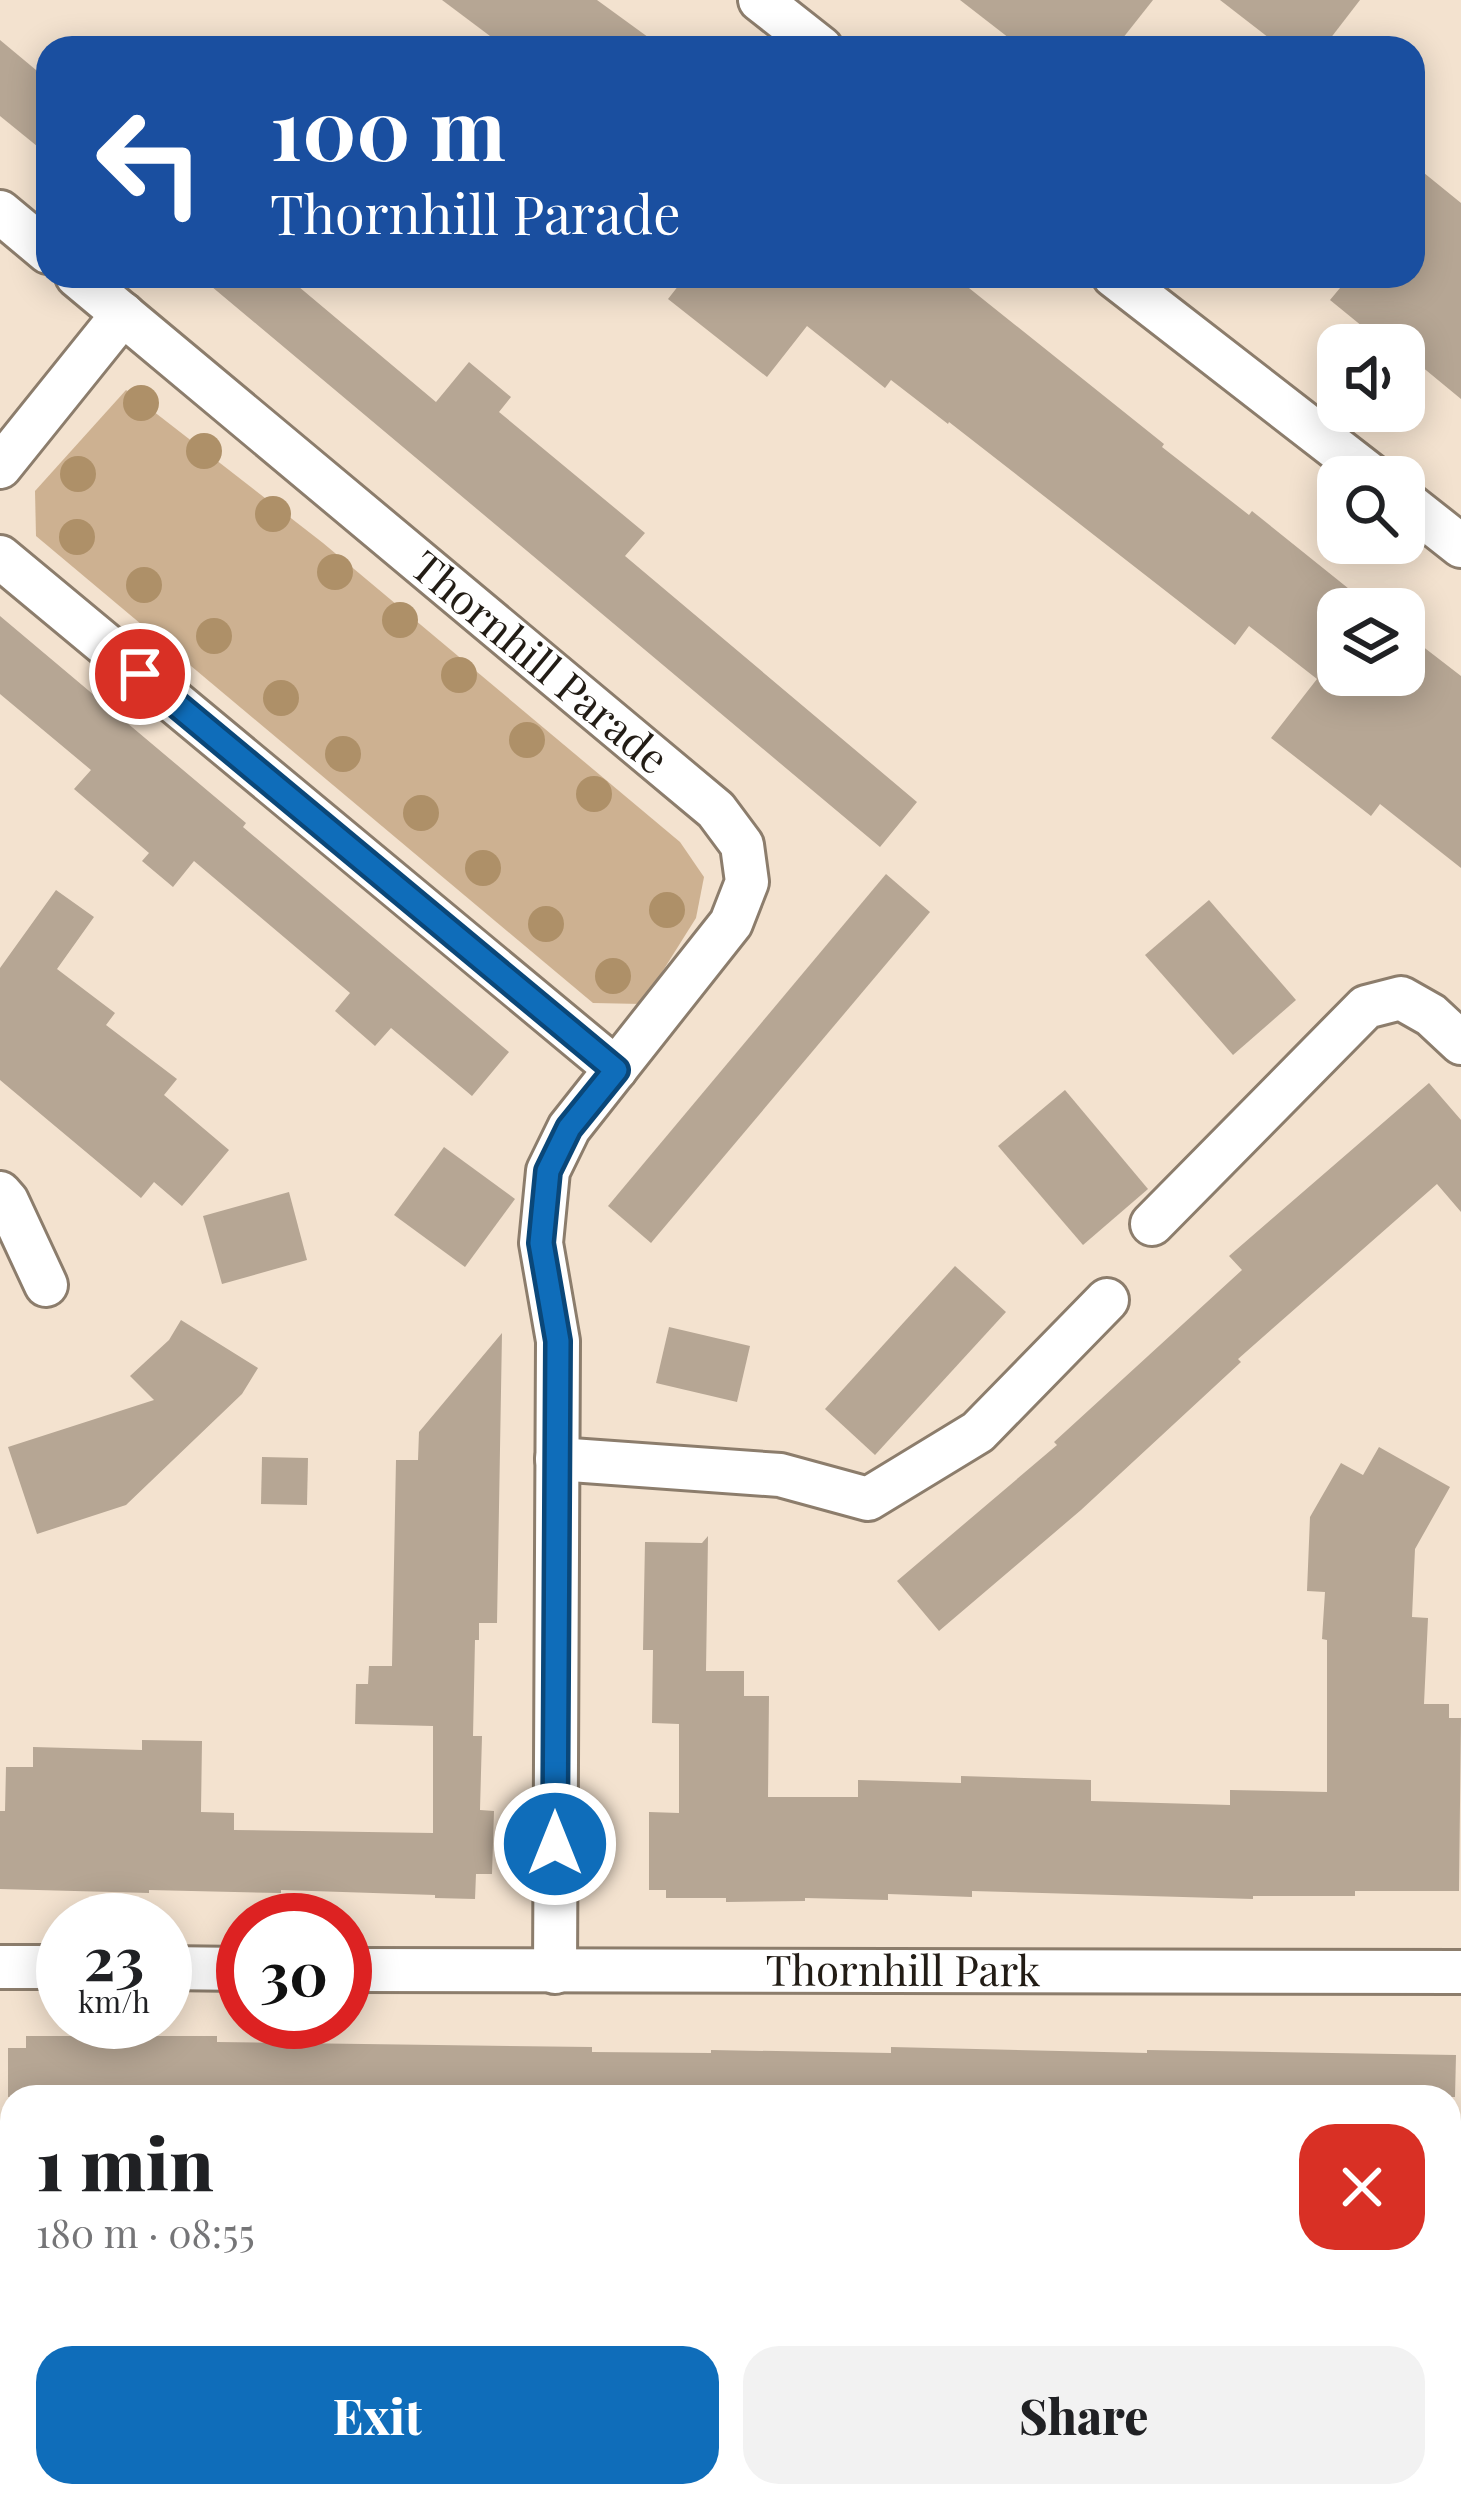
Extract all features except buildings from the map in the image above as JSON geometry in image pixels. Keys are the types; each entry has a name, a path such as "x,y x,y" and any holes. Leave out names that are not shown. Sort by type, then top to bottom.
{"street":[{"path":"760,0 806,36"},
{"path":"0,212 36,242"},
{"name":"Thornhill Parade","path":"91,288 716,810 742,845 747,882 731,923 569,1128 548,1171 541,1243 558,1341 555,1972"},
{"path":"1129,288 1345,456"},
{"path":"0,466 122,314"},
{"path":"1425,518 1461,546"},
{"path":"0,557 616,1070"},
{"path":"1152,1224 1366,1007 1400,998 1431,1016 1461,1043"},
{"path":"0,1193 46,1285"},
{"path":"557,1459 780,1475 868,1499 978,1432 1107,1300"},
{"path":"0,1967 36,1967"},
{"name":"Thornhill Park","path":"372,1970 1461,1972"}],"shaded area":[{"path":"126,390 323,543 680,842 704,877 696,918 642,1004 593,1003 36,536 35,491"}],"route":[{"path":"140,674 616,1070 569,1128 548,1171 541,1243 558,1341 555,1844"}]}
